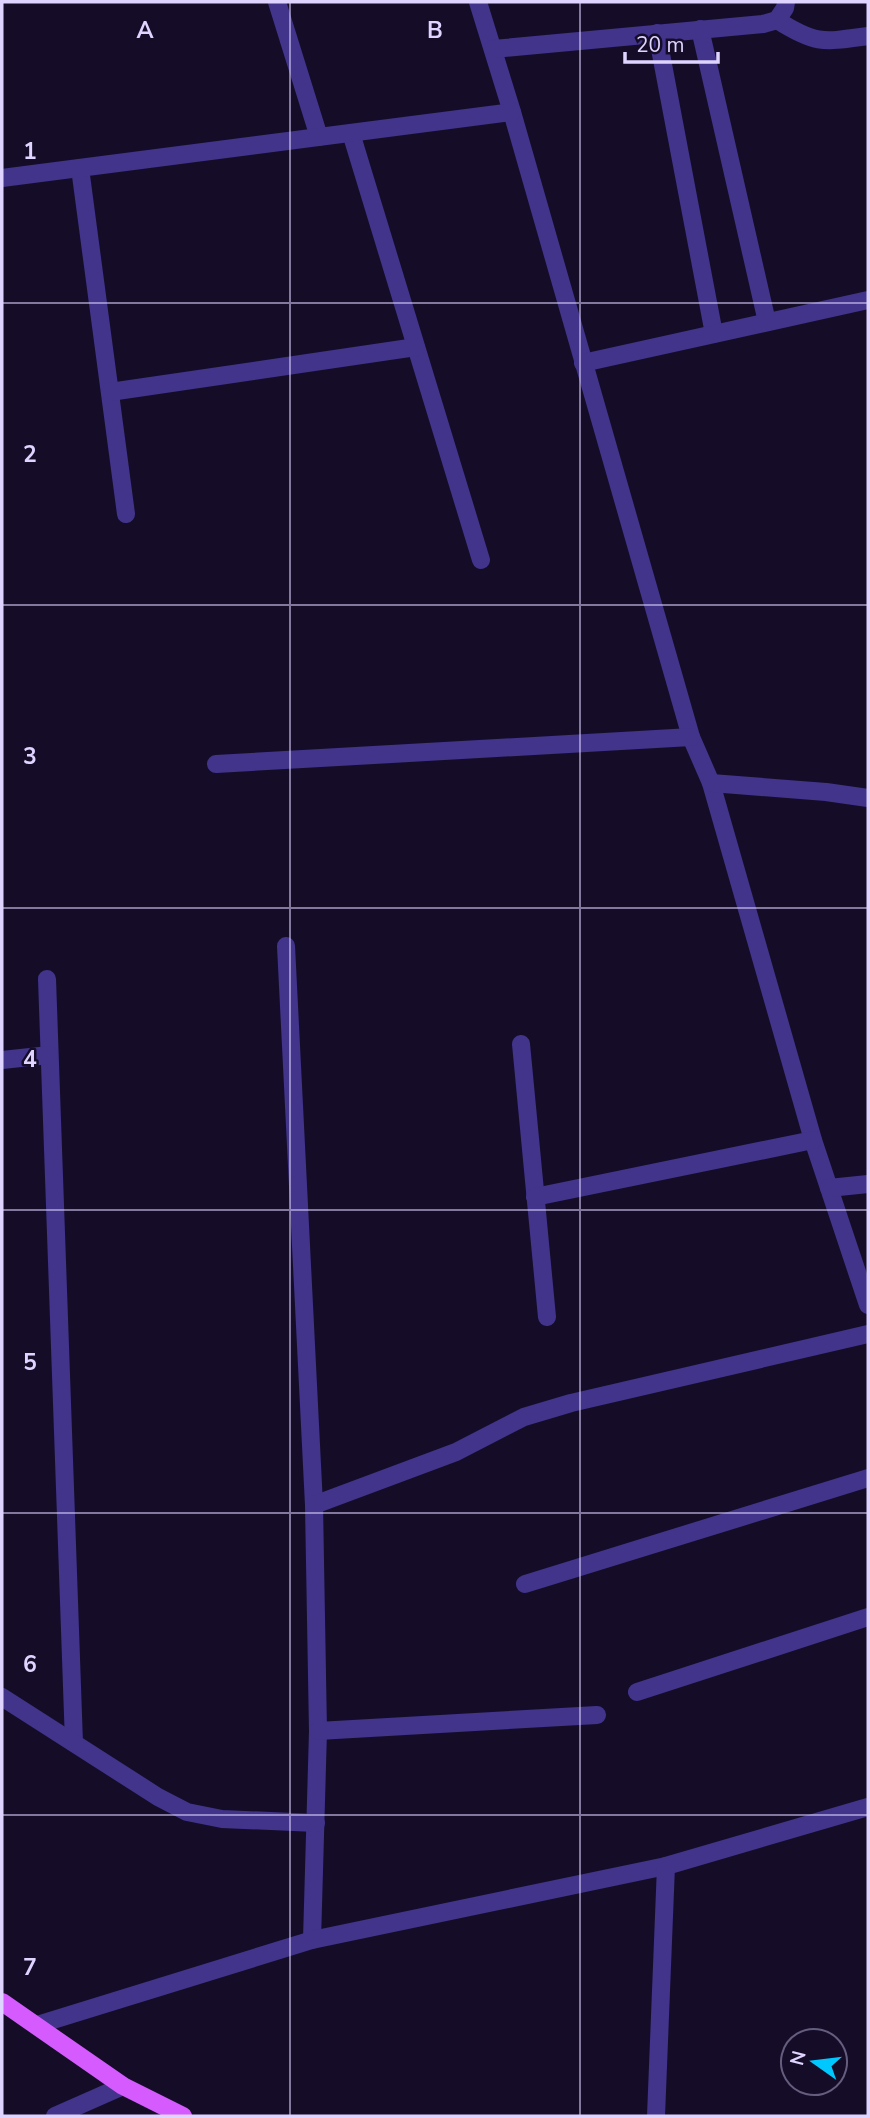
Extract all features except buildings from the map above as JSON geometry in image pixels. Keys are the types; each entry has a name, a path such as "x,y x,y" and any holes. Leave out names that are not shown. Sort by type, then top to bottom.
{"main road":[{"path":"2,2002 123,2086 183,2116"}],"street":[{"path":"277,2 319,137"},
{"path":"478,2 691,737 711,783 813,1140 868,1305"},
{"path":"493,49 764,24 777,20 786,2"},
{"path":"777,20 798,34 822,41 868,36"},
{"path":"700,29 767,322"},
{"path":"657,33 714,334"},
{"path":"2,178 512,112"},
{"path":"351,133 481,560"},
{"path":"80,168 127,514"},
{"path":"583,363 868,300"},
{"path":"110,392 416,347"},
{"path":"216,764 691,737"},
{"path":"711,783 868,797"},
{"path":"286,946 314,1505 318,1731 313,1940"},
{"path":"47,979 74,1743"},
{"path":"521,1044 547,1317"},
{"path":"2,1060 49,1055"},
{"path":"535,1197 813,1140"},
{"path":"829,1188 868,1184"},
{"path":"314,1505 456,1452 524,1417 571,1403 868,1334"},
{"path":"525,1584 868,1478"},
{"path":"636,1692 868,1617"},
{"path":"2,1697 187,1812 222,1819 316,1823"},
{"path":"318,1731 597,1715"},
{"path":"37,2025 313,1940 666,1866 868,1807"},
{"path":"656,2116 666,1866"},
{"path":"55,2116 123,2086"}]}
